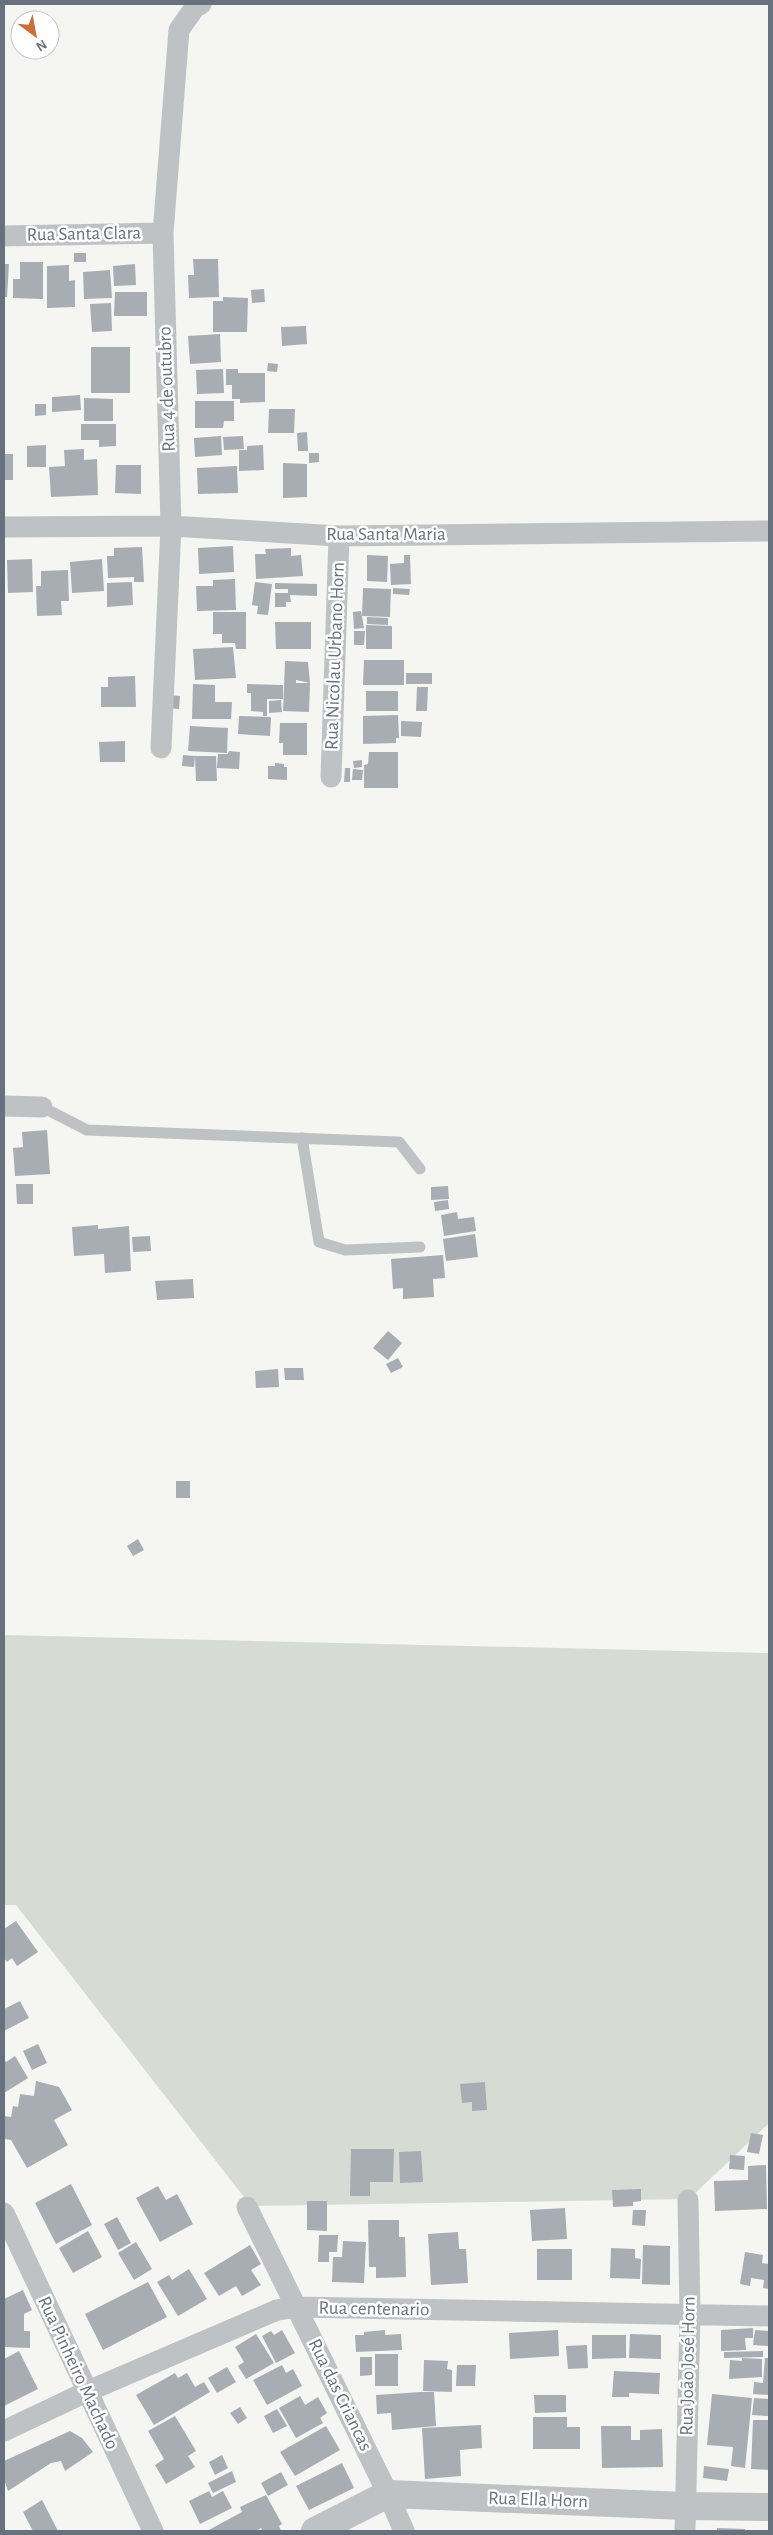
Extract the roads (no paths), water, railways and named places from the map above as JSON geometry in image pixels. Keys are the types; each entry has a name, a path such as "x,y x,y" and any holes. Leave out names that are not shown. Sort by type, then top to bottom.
{"street":[{"name":"Rua 4 de outubro","path":"161,748 171,526 163,233 179,30 195,7 201,4"},
{"name":"Rua Santa Clara","path":"4,236 163,233"},
{"name":"Rua Santa Maria","path":"4,528 171,526 339,536 769,531"},
{"name":"Rua Nicolau Urbano Horn","path":"331,777 339,536"},
{"path":"4,1106 42,1107"},
{"name":"Rua João José Horn","path":"685,2519 690,2315 688,2200"},
{"name":"Rua das Criancas","path":"247,2207 388,2494 404,2531"},
{"name":"Rua Pinheiro Machado","path":"4,2213 86,2392 153,2531"},
{"name":"Rua centenario","path":"4,2431 86,2392 277,2310 297,2308 769,2316"},
{"name":"Rua Ella Horn","path":"315,2531 388,2494 685,2519 769,2507"}],"lane":[{"path":"42,1107 87,1130 400,1142 420,1169"},
{"path":"302,1138 319,1242 345,1250 420,1247"}]}
